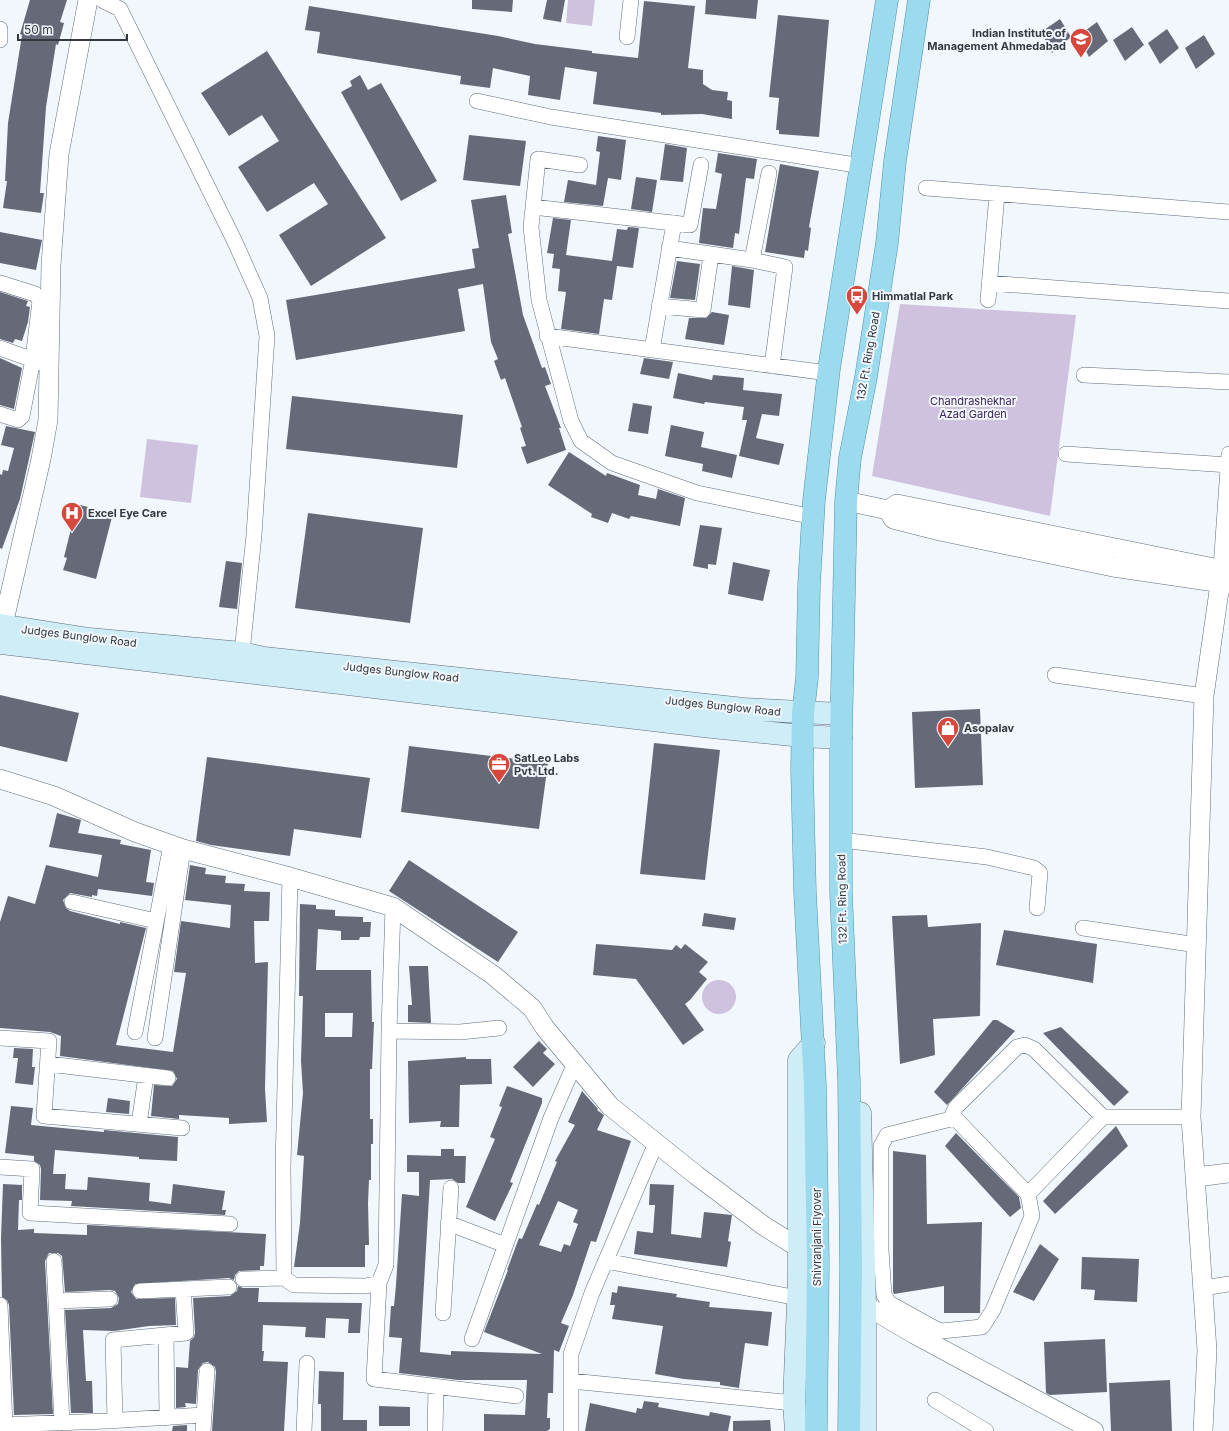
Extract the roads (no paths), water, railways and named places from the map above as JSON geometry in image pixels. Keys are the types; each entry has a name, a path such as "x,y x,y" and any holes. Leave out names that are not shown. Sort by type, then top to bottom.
{"main road":[{"path":"796,1431 794,1403 799,1248 799,1060 814,1043 805,892 802,736 807,678 809,585 818,453 828,373 848,239 862,166 887,0"},
{"name":"132 Ft. Ring Road","path":"849,1070 840,892 841,714 846,501 850,458 866,377 887,243 895,161 919,0"},
{"name":"Judges Bunglow Road","path":"1,631 242,653 264,658 744,709 841,714"},
{"name":"Judges Bunglow Road","path":"1,631 704,726 802,736 841,738"},
{"name":"Shivranjani Flyover","path":"814,1043 818,1263 816,1431"},
{"path":"849,1070 859,1085 865,1305 865,1431"},
{"path":"849,1070 851,1268 849,1431"}],"street":[{"path":"0,414 18,420 22,416 41,362 51,264 59,154 88,0"},
{"path":"102,0 120,9 235,242 260,298 267,336 254,535 242,653"},
{"path":"627,37 631,0"},
{"path":"0,29 0,40"},
{"path":"477,101 551,118 862,166"},
{"path":"580,165 538,160 531,226 539,300 547,336 571,421 581,442 612,463 697,493 814,517"},
{"path":"532,207 690,225 701,165"},
{"path":"752,260 769,173"},
{"path":"926,188 1229,212"},
{"path":"988,300 997,194"},
{"path":"652,350 674,223"},
{"path":"669,248 752,260 785,267 772,366"},
{"path":"659,306 703,310 710,255"},
{"path":"0,283 35,294 40,301 41,362 48,420 41,459 1,631"},
{"path":"989,283 1229,301"},
{"path":"547,336 828,373"},
{"path":"0,348 41,362"},
{"path":"1084,375 1229,382"},
{"path":"1066,454 1229,461 1225,576 1204,696 1191,1117 1207,1350 1203,1431"},
{"path":"846,501 888,510 893,519 940,531 1113,567 1225,576"},
{"path":"1055,675 1204,696"},
{"path":"0,779 54,796 135,832 177,847 290,877 393,907 493,975 532,1008 546,1028 610,1106 764,1226 799,1248"},
{"path":"841,840 986,857 1034,868 1040,872 1037,908"},
{"path":"135,1032 156,921 177,847"},
{"path":"155,1038 177,847"},
{"path":"284,1278 283,1160 290,877"},
{"path":"72,902 156,921"},
{"path":"393,907 389,1031 386,1265 379,1283 374,1379 436,1388 516,1396"},
{"path":"1083,928 1197,945"},
{"path":"389,1031 460,1032 499,1028"},
{"path":"0,1038 49,1041 44,1116 182,1128"},
{"path":"955,1118 887,1135 881,1146 881,1250 884,1295 889,1303 936,1329 982,1328 993,1310 1032,1216 1028,1194 955,1118 953,1113 956,1107 1017,1047 1025,1045 1034,1049 1103,1117 1191,1117"},
{"path":"472,1338 551,1118 575,1063"},
{"path":"48,1064 168,1078"},
{"path":"140,1124 146,1076"},
{"path":"1028,1194 1103,1117"},
{"path":"571,1431 571,1354 592,1293 656,1143"},
{"path":"0,1167 32,1169 30,1213 230,1224"},
{"path":"1196,1177 1229,1173"},
{"path":"443,1313 450,1188"},
{"path":"448,1223 505,1245"},
{"path":"54,1261 62,1423"},
{"path":"606,1261 798,1298"},
{"path":"243,1279 284,1278 294,1285 366,1286 379,1283"},
{"path":"1203,1288 1229,1284"},
{"path":"140,1291 229,1287"},
{"path":"115,1421 113,1340 186,1333 183,1289"},
{"path":"56,1301 110,1299"},
{"path":"0,1305 3,1425 115,1421 203,1415"},
{"path":"865,1305 920,1338 1094,1431"},
{"path":"166,1335 167,1418"},
{"path":"304,1431 307,1363"},
{"path":"203,1431 207,1372"},
{"path":"571,1381 794,1403"},
{"path":"436,1388 436,1431"},
{"path":"935,1400 986,1431"}],"place":[{"name":"Indian Institute of Management Ahmedabad","path":"1081,58"},
{"name":"Himmatlal Park","path":"857,316"},
{"name":"Excel Eye Care","path":"72,532"},
{"name":"Asopalav","path":"948,748"},
{"name":"SatLeo Labs Pvt. Ltd.","path":"499,784"}],"park label":[{"name":"Chandrashekhar Azad Garden","path":"973,407"}]}
